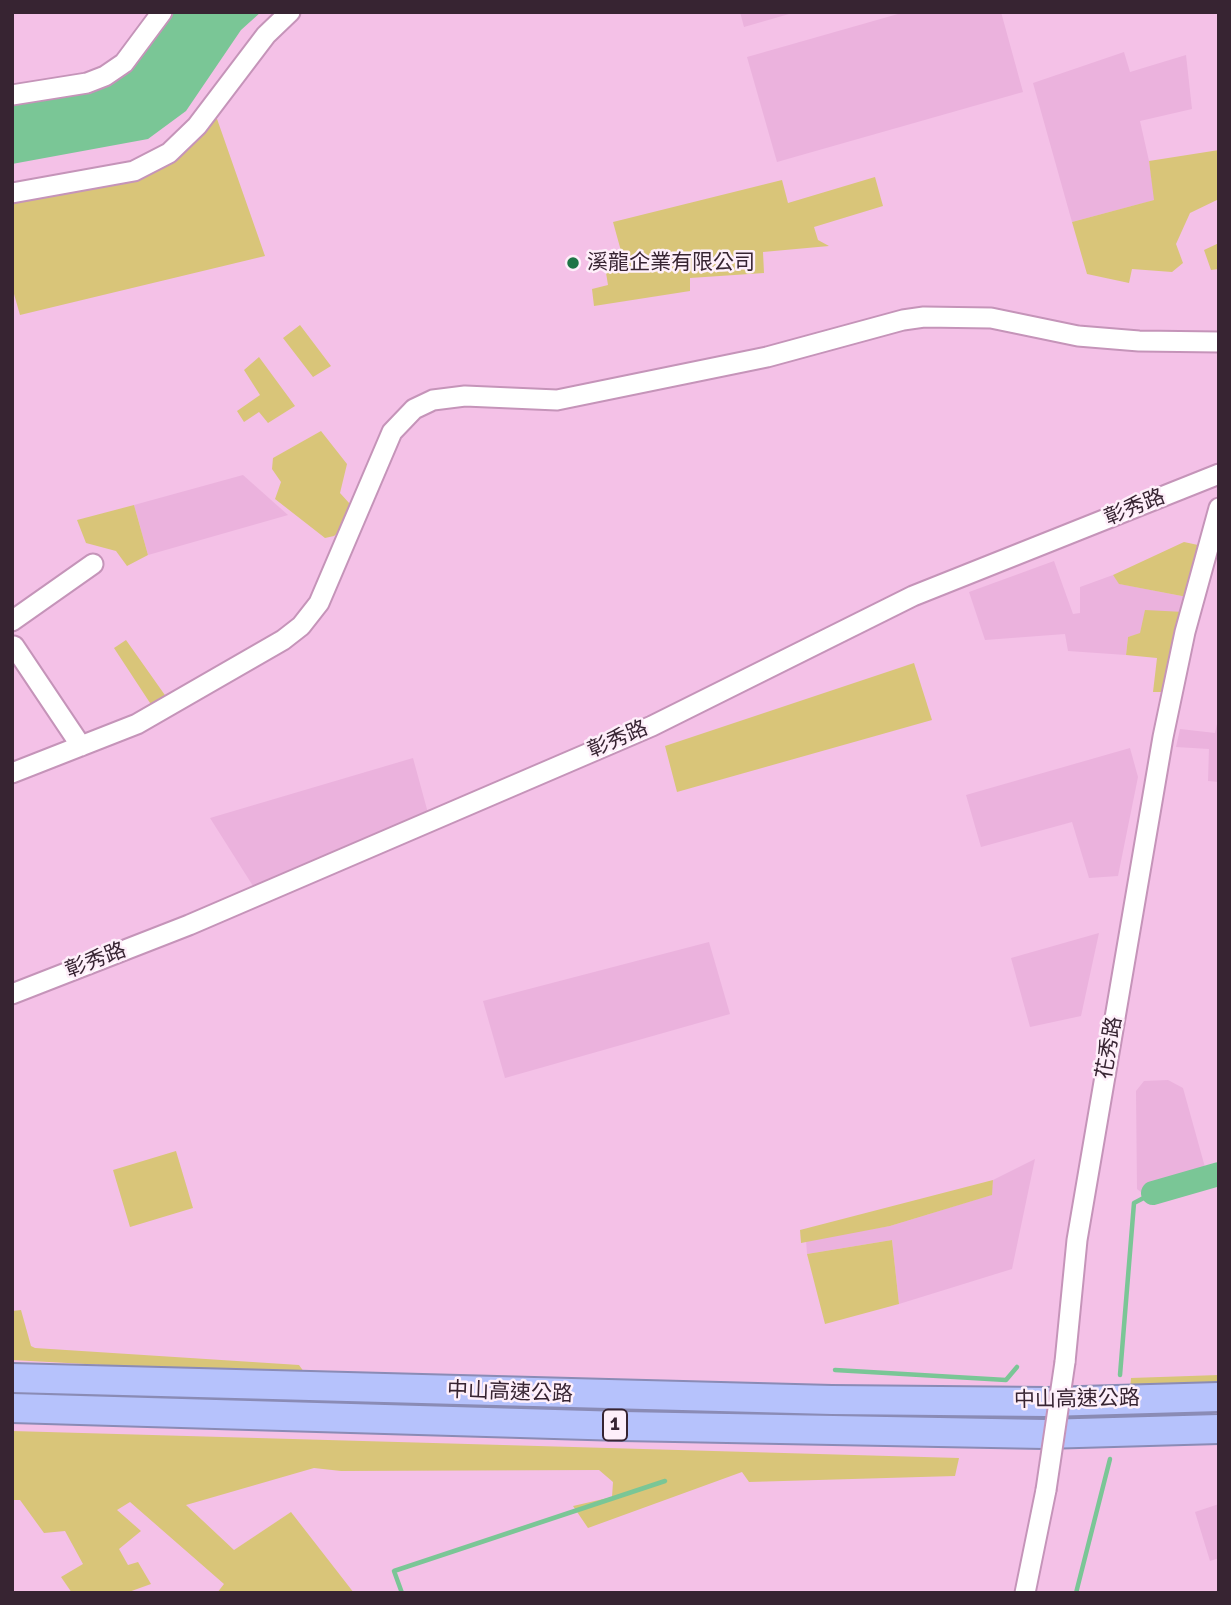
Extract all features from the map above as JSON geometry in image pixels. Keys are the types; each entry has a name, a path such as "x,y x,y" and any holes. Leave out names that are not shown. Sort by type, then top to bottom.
{"highway":[{"name":"中山高速公路","path":"12,1377 819,1400 1047,1402 1219,1397"},
{"name":"中山高速公路","path":"12,1408 635,1426 1044,1434 1219,1429"}],"street":[{"path":"12,95 87,83 105,76 124,63 163,12"},
{"path":"12,193 134,171 169,153 197,126 266,35 290,12"},
{"path":"12,773 137,724 283,640 301,626 319,603 392,432 406,416 433,400 465,396 556,400 767,357 903,320 924,317 991,318 1078,336 1139,341 1219,342"},
{"name":"彰秀路","path":"12,994 189,925 652,726 913,596 1219,474"},
{"name":"花秀路","path":"1025,1593 1046,1490 1065,1362 1077,1240 1163,737 1185,632 1219,508"},
{"path":"12,621 93,564"},
{"path":"13,643 80,746"}],"shaded area":[{"path":"170,12 261,12 241,30 186,111 148,139 12,164 12,97 111,78"},
{"path":"740,12 796,12 744,27"},
{"path":"905,12 1001,12 1023,92 777,162 747,57"},
{"path":"1124,52 1130,72 1186,55 1192,109 1140,121 1155,200 1072,222 1033,83"},
{"path":"216,116 265,256 20,315 12,287 12,196 136,172"},
{"path":"1219,150 1219,199 1190,213 1176,244 1183,263 1172,272 1132,269 1129,283 1087,274 1072,222 1154,200 1149,161"},
{"path":"875,177 883,206 814,227 818,240 829,246 763,252 764,273 690,278 690,291 594,306 592,289 608,285 603,254 621,251 613,222 782,180 788,203"},
{"path":"1219,243 1219,269 1211,270 1204,250"},
{"path":"300,325 331,366 313,377 283,338"},
{"path":"259,357 295,406 268,423 259,412 244,422 237,411 260,395 244,370"},
{"path":"321,431 347,464 340,493 350,504 341,530 334,536 325,538 275,499 281,482 272,469 273,458"},
{"path":"243,475 288,515 148,555 134,505"},
{"path":"134,505 148,555 127,566 116,551 86,543 77,520"},
{"path":"1184,542 1198,545 1187,597 1119,584 1113,575"},
{"path":"1054,561 1073,614 1080,613 1080,587 1113,575 1120,584 1187,597 1184,612 1140,634 1128,637 1126,655 1068,651 1065,634 985,640 969,592"},
{"path":"1145,610 1184,612 1168,692 1153,692 1157,658 1126,655 1128,637 1140,633"},
{"path":"126,640 167,698 152,706 114,648"},
{"path":"914,663 932,720 677,792 665,746"},
{"path":"1219,715 1219,782 1208,781 1209,749 1176,747 1180,729 1215,733"},
{"path":"1130,748 1138,777 1118,876 1089,878 1072,822 981,847 966,795"},
{"path":"413,758 428,813 253,886 210,818"},
{"path":"1099,933 1081,1016 1030,1027 1011,958"},
{"path":"709,942 730,1014 505,1078 483,1001"},
{"path":"1168,1080 1183,1088 1208,1178 1147,1197 1137,1189 1136,1091 1144,1081"},
{"path":"176,1151 193,1208 130,1227 113,1170"},
{"path":"1035,1159 1012,1269 899,1304 892,1240 807,1254 806,1240 890,1226 991,1195 993,1180"},
{"path":"993,1180 992,1195 890,1226 801,1243 800,1230"},
{"path":"892,1240 899,1304 825,1324 807,1254"},
{"path":"21,1310 31,1346 35,1348 299,1365 307,1376 12,1360 12,1311"},
{"path":"1219,1375 1219,1387 1130,1391 1131,1378"},
{"path":"12,1431 959,1458 955,1476 749,1482 742,1472 588,1528 573,1506 612,1497 613,1482 599,1470 341,1471 314,1468 186,1505 234,1550 291,1512 354,1593 217,1593 224,1584 130,1502 117,1510 141,1531 119,1549 128,1565 138,1562 151,1584 126,1593 72,1593 61,1577 83,1564 65,1531 44,1533 20,1500 12,1500"},
{"path":"1219,1504 1219,1558 1210,1561 1195,1512"}],"waterway":[{"path":"1153,1193 1219,1174"},
{"path":"1120,1375 1134,1203 1153,1193"},
{"path":"835,1370 1006,1380 1017,1367"},
{"path":"1076,1593 1110,1459"},
{"path":"402,1593 394,1571 665,1481"}],"place":[{"name":"溪龍企業有限公司","path":"573,263"}]}
